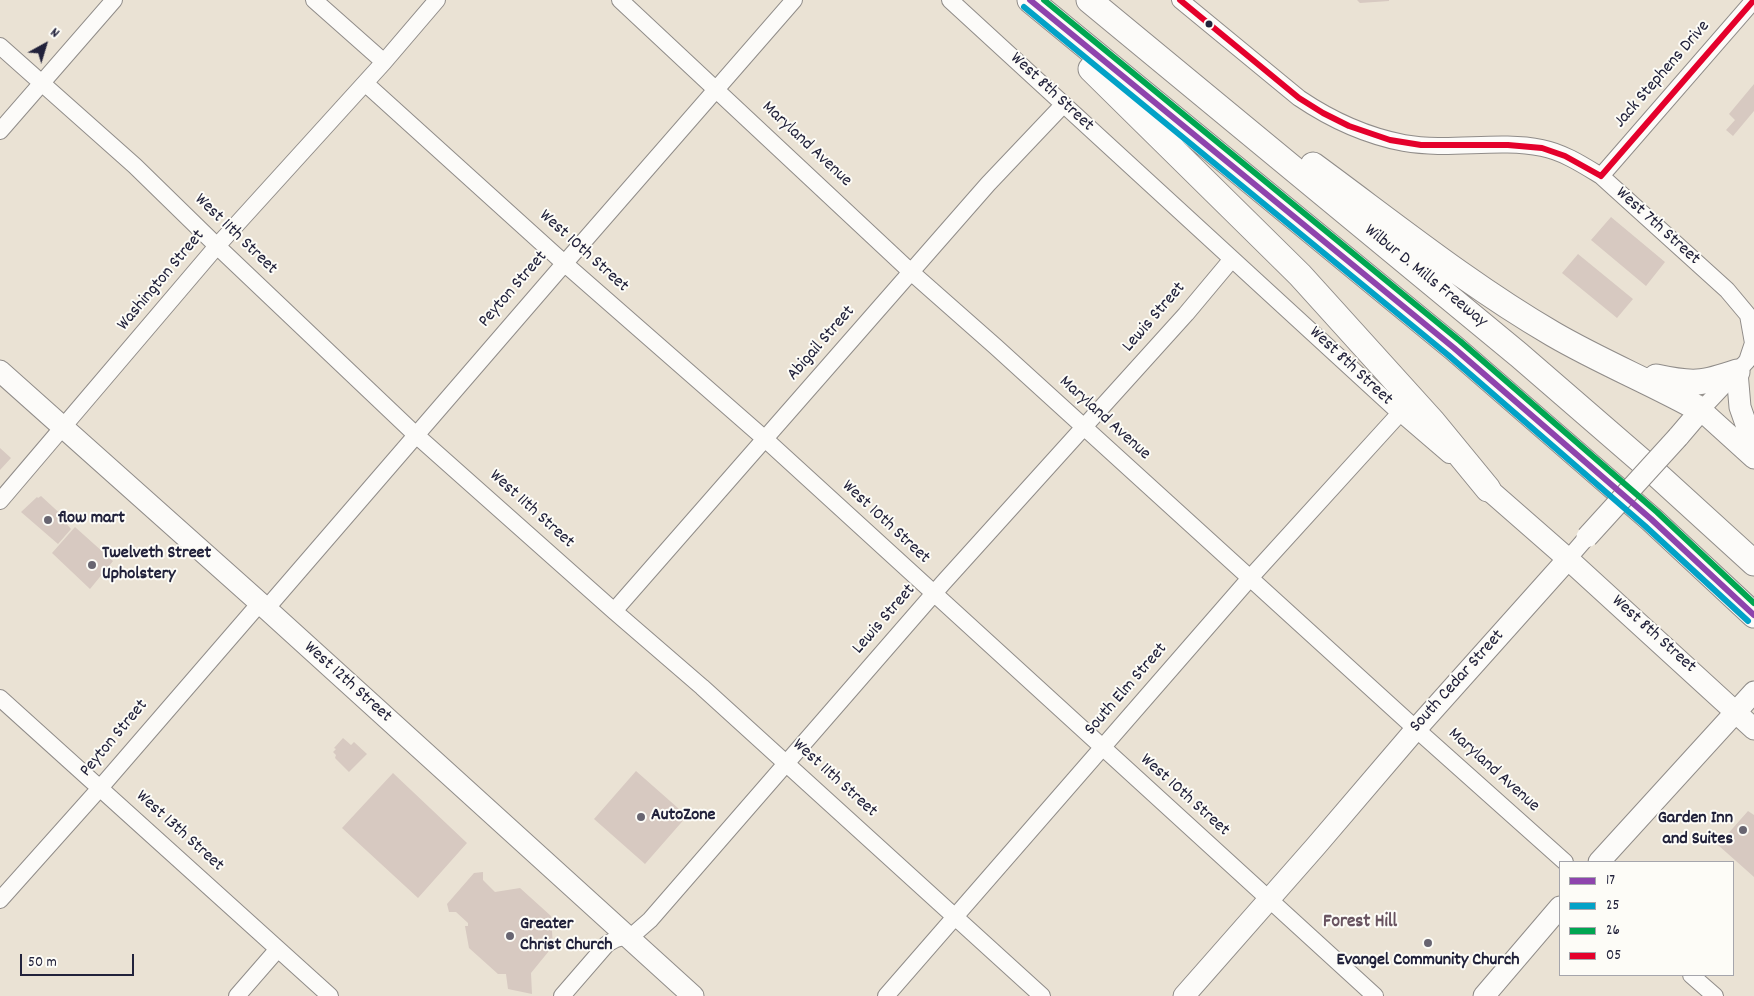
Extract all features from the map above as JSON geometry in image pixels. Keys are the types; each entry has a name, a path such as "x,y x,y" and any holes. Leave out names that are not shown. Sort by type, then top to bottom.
{"highway":[{"path":"1022,0 1300,275 1428,416 1488,489"},
{"name":"Wilbur D. Mills Freeway","path":"1030,0 1454,348 1650,519 1754,615"},
{"name":"Wilbur D. Mills Freeway","path":"1089,0 1519,354 1653,471 1754,564"},
{"path":"1112,18 1475,284 1584,352 1626,371 1701,410"},
{"path":"1626,371 1695,384 1712,381 1737,372"}],"main road":[{"name":"West 12th Street","path":"0,371 263,606 693,996"},
{"path":"1737,372 1740,407 1754,447"},
{"path":"1701,410 1754,458"},
{"name":"South Cedar Street","path":"1587,537 1701,410"},
{"name":"West 8th Street","path":"1488,489 1568,558 1754,729"},
{"name":"South Cedar Street","path":"1184,996 1416,729 1568,558"},
{"path":"1600,861 1754,692"},
{"path":"1484,996 1559,908"}],"street":[{"path":"0,131 114,0"},
{"path":"314,0 384,62"},
{"name":"Washington Street","path":"0,501 217,246 384,62 437,0"},
{"name":"Maryland Avenue","path":"620,0 911,272 1564,861"},
{"name":"Peyton Street","path":"0,900 100,788 177,697 263,606 416,435 794,0"},
{"name":"West 8th Street","path":"950,0 1400,413 1488,489"},
{"name":"West 7th Street","path":"1180,0 1299,98 1340,122 1404,143 1540,147 1577,161 1601,176 1728,290 1748,315 1753,343 1746,361 1737,372"},
{"name":"Jack Stephens Drive","path":"1601,176 1754,0"},
{"name":"West 11th Street","path":"0,46 135,166 416,435 702,687 1042,996"},
{"name":"West 10th Street","path":"365,83 564,263 765,440 1375,996"},
{"name":"Abigail Street","path":"614,611 988,184 1063,105"},
{"name":"Lewis Street","path":"562,996 607,944 616,939 634,934 650,920 934,594 1186,314 1232,259"},
{"name":"South Cedar Street","path":"1701,410 1737,372"},
{"name":"South Elm Street","path":"886,996 1250,578 1400,413"},
{"name":"South Cedar Street","path":"1568,558 1587,537"},
{"name":"West 13th Street","path":"0,698 330,996"},
{"path":"237,996 278,950"},
{"path":"1692,976 1715,996"}],"building":[{"path":"1357,0 1389,0 1389,1 1360,3"},
{"path":"1754,84 1754,111 1733,136 1726,130 1735,120 1729,114"},
{"path":"1611,217 1665,262 1646,286 1591,240"},
{"path":"1578,254 1633,299 1617,318 1562,273"},
{"path":"0,448 11,458 0,470"},
{"name":"flow mart","path":"41,496 66,519 64,521 71,529 58,544 21,512 37,497"},
{"path":"75,527 113,561 90,589 52,553"},
{"path":"343,738 351,745 354,742 367,754 349,772 335,758 336,755 333,752 336,749 334,748"},
{"name":"AutoZone","path":"636,771 687,816 645,864 594,819"},
{"path":"393,773 467,843 418,898 342,828"},
{"name":"Garden Inn and Suites","path":"1748,811 1754,815 1754,877 1718,845"},
{"name":"Greater Christ Church","path":"483,872 483,880 495,892 520,888 551,916 553,946 531,973 532,994 508,989 506,974 498,974 469,948 465,926 468,926 468,923 456,912 449,912 447,904 474,873"}],"transit line":[{"name":"17","path":"1030,0 1454,348 1651,519 1754,615"},
{"name":"26","path":"1044,0 1460,341 1657,512 1754,603"},
{"name":"05","path":"1180,0 1299,98 1349,126 1390,140 1421,145 1508,145 1542,148 1565,156 1601,176"},
{"name":"05","path":"1601,176 1754,0"},
{"name":"25","path":"1024,7 1448,355 1645,526 1748,621"}],"place":[{"name":"flow mart","path":"48,520"},
{"name":"Twelveth Street Upholstery","path":"92,565"},
{"name":"AutoZone","path":"641,817"},
{"name":"Garden Inn and Suites","path":"1743,830"},
{"name":"Greater Christ Church","path":"510,936"},
{"name":"Evangel Community Church","path":"1428,943"}],"district":[{"name":"Forest Hill","path":"1360,923"}]}
